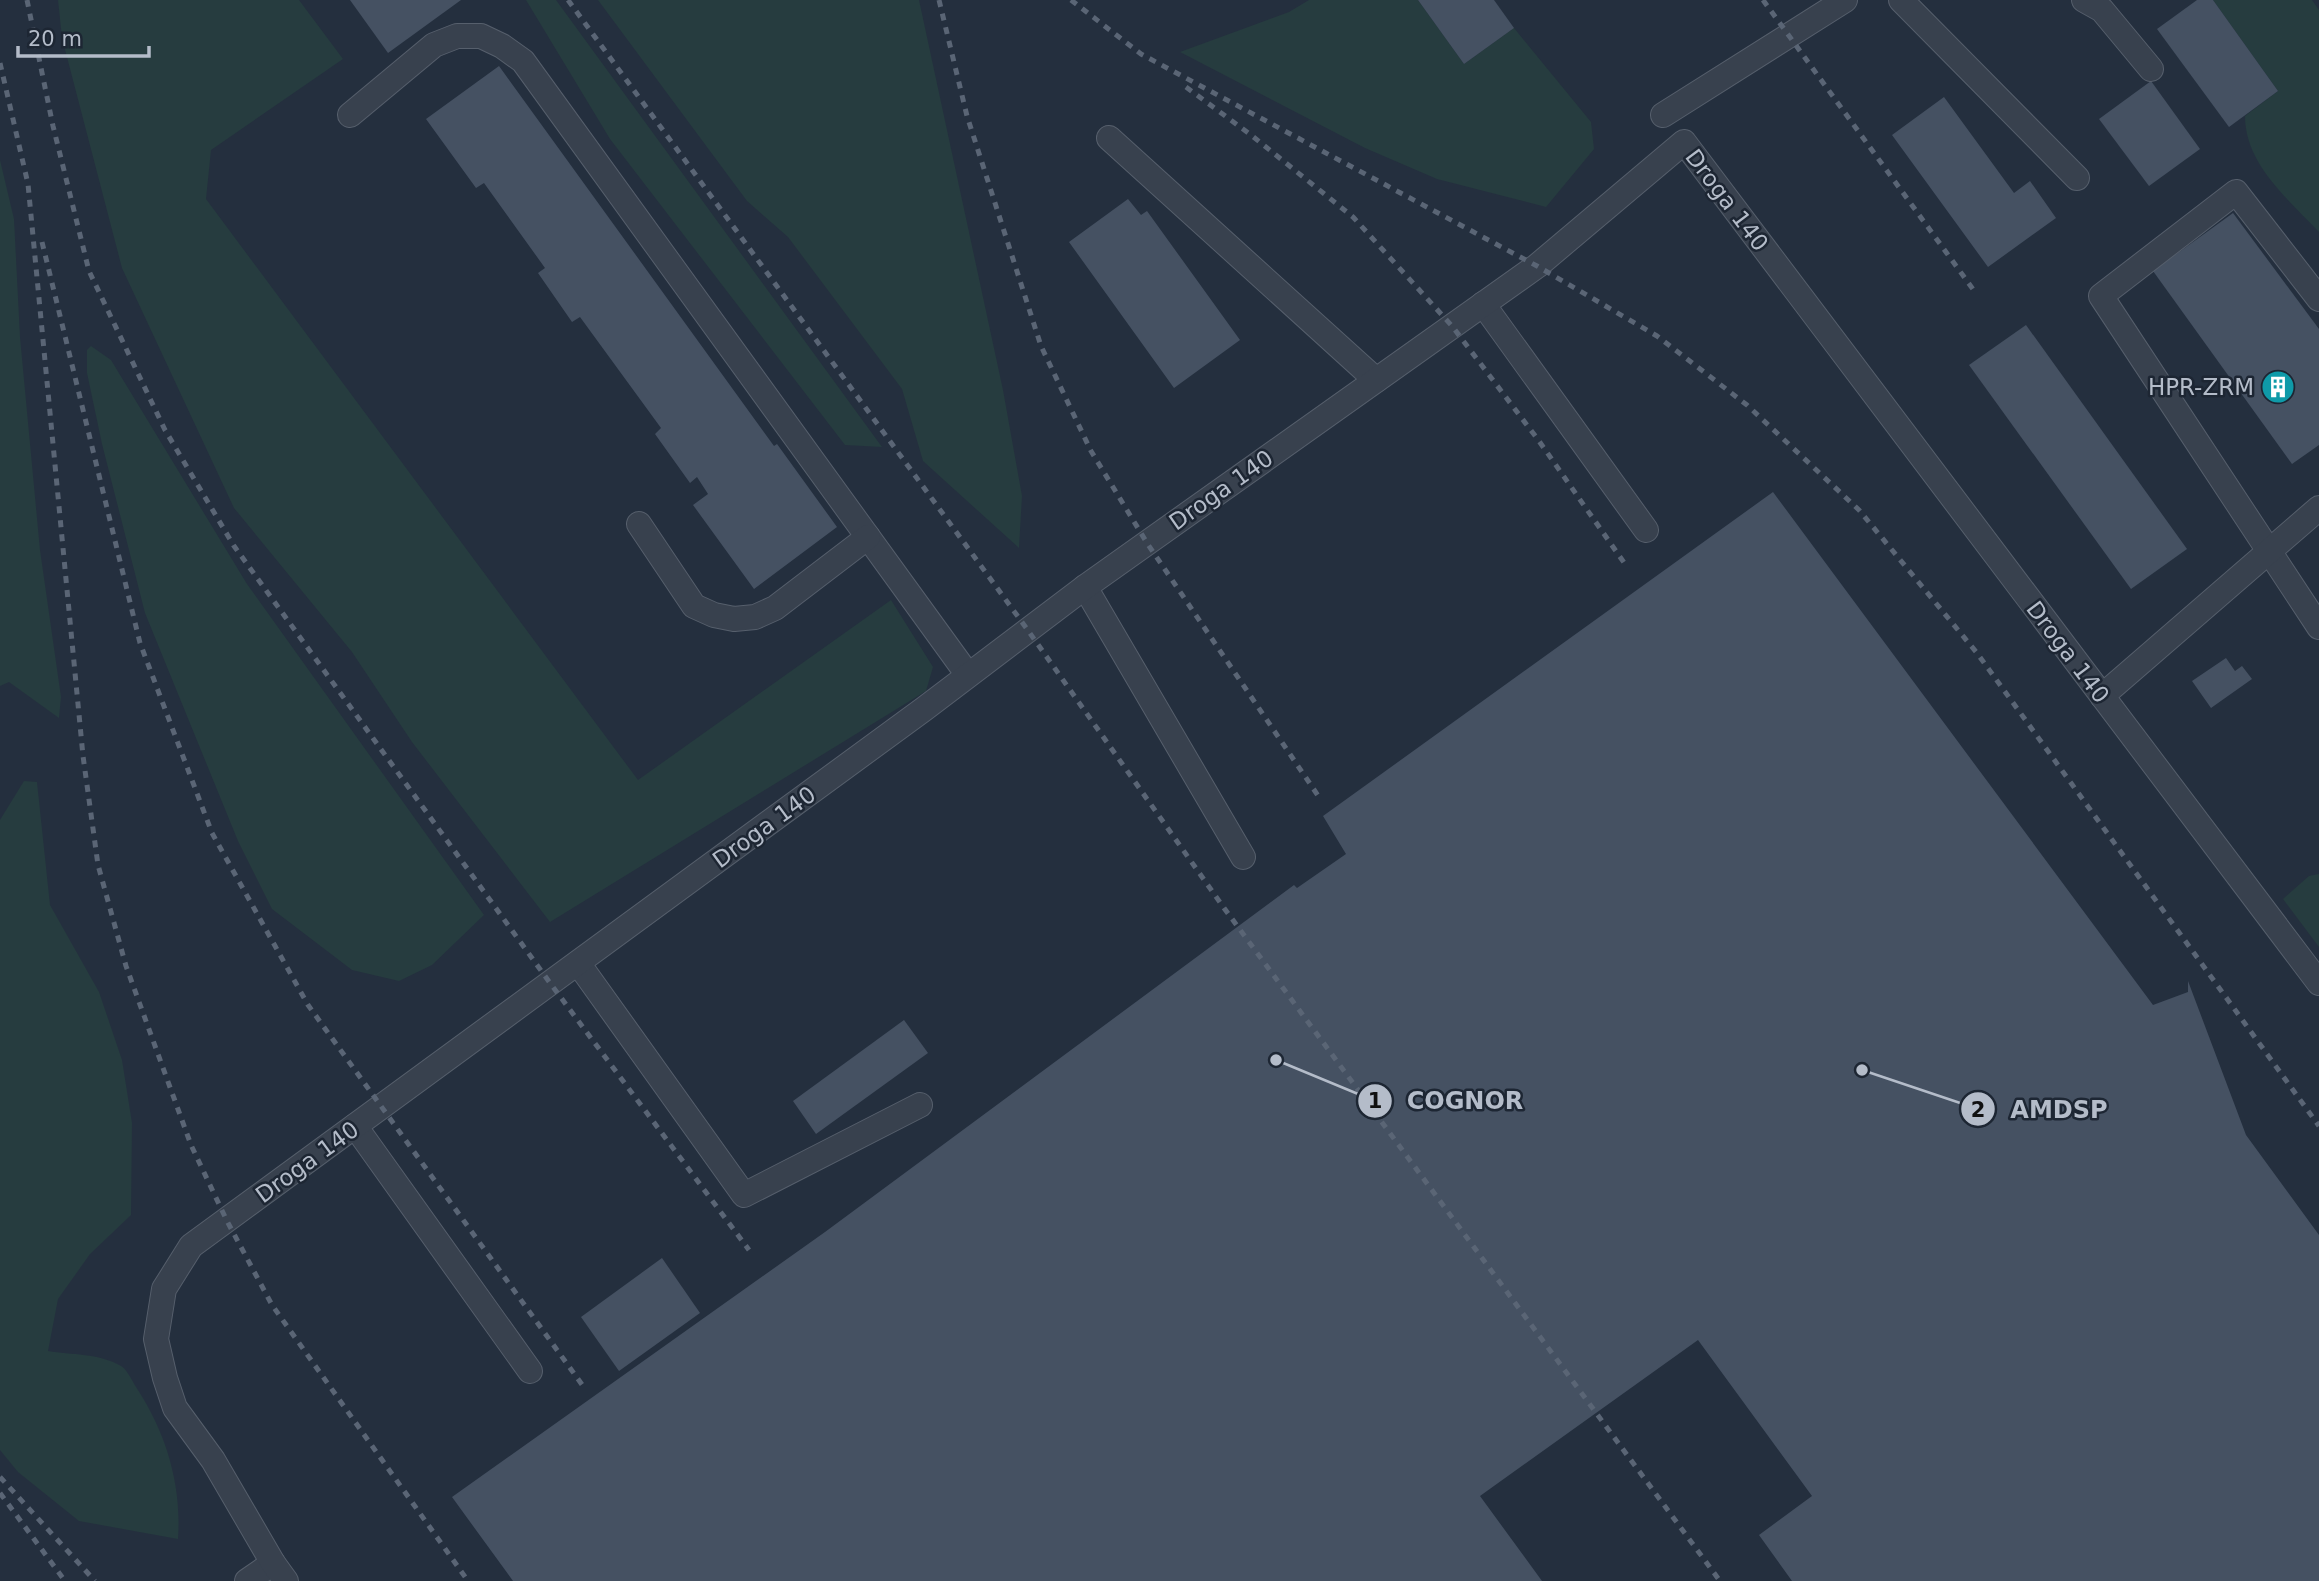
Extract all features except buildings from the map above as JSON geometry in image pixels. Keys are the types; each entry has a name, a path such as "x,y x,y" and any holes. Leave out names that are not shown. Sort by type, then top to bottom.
{"lane":[{"path":"1663,115 1845,0"},
{"path":"1901,0 2077,178"},
{"path":"2084,0 2102,10 2151,69"},
{"path":"350,115 435,45 457,36 481,36 502,46 523,61 968,675"},
{"path":"1109,138 1376,380"},
{"name":"Droga 140","path":"280,1572 213,1460 175,1408 156,1339 164,1289 191,1246 1085,587 1537,266 1684,142 2319,983"},
{"path":"2319,299 2236,192 2101,296 2319,627"},
{"path":"1483,303 1646,530"},
{"path":"2102,695 2319,508"},
{"path":"639,524 694,606 714,615 734,619 755,617 775,608 868,537"},
{"path":"1085,587 1243,857"},
{"path":"578,963 744,1195 920,1105"},
{"path":"355,1126 530,1371"},
{"path":"247,1581 280,1572"}],"green space":[{"path":"58,0 299,0 343,59 211,150 206,199 638,780 891,600 933,667 926,691 550,922 412,742 352,652 234,508 122,268 62,38"},
{"path":"526,0 556,0 882,447 845,445 610,139"},
{"path":"598,0 919,0 1003,390 1022,496 1019,548 923,461 902,389 788,237 747,201"},
{"path":"1309,0 1418,0 1464,64 1514,28 1591,122 1594,149 1546,207 1437,179 1365,148 1180,52 1289,12"},
{"path":"2213,0 2312,0 2319,10 2319,232 2270,180 2252,150 2245,116 2278,91"},
{"path":"0,160 14,219 20,337 40,550 61,697 59,718 9,682 0,686"},
{"path":"91,346 111,360 247,584 484,915 432,965 399,981 352,970 272,909 238,841 145,613 87,373 87,350"},
{"path":"24,781 37,782 50,905 99,992 122,1060 132,1123 131,1215 90,1254 58,1299 48,1351 104,1359 121,1366 127,1372 156,1422 170,1460 177,1499 178,1539 79,1521 18,1472 0,1450 0,820"},
{"path":"2319,874 2319,947 2283,899 2309,876"}],"railway":[{"path":"27,0 53,126 89,271 165,430 234,546 550,983 749,1250"},
{"path":"568,0 1027,629 1224,908 1720,1581"},
{"path":"939,0 967,116 1041,346 1091,451 1147,543 1321,800"},
{"path":"1071,0 1141,54 1537,266 1657,336 1747,405 1859,510 1977,653 2319,1126"},
{"path":"1763,0 1975,292"},
{"path":"0,63 28,184 83,756 98,865 126,966 191,1145 227,1221 272,1305 468,1581"},
{"path":"1186,87 1353,217 1452,326 1539,441 1625,564"},
{"path":"42,242 140,643 212,833 308,1005 583,1386"},
{"path":"0,1477 95,1581"},
{"path":"0,1493 65,1581"}],"place":[{"name":"HPR-ZRM","path":"2278,387"},
{"name":"COGNOR","path":"1276,1060"},
{"name":"AMDSP","path":"1862,1070"}]}
